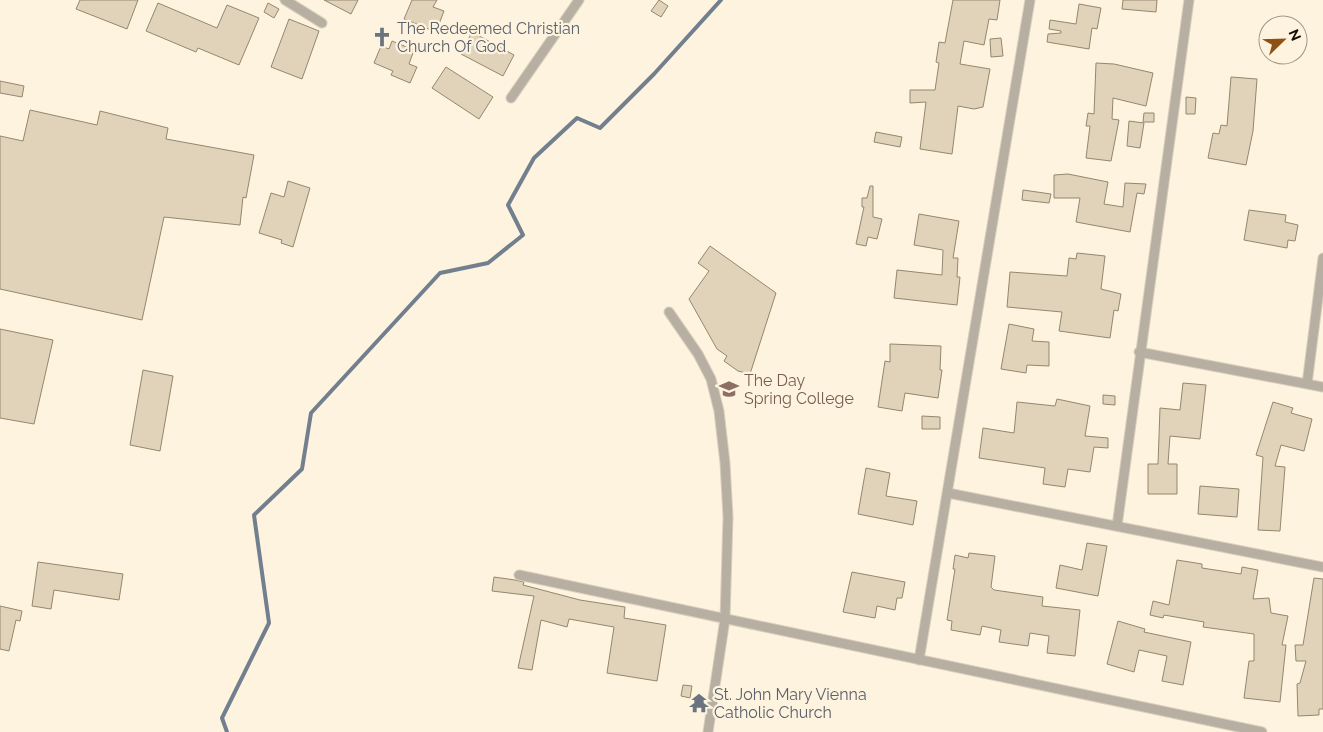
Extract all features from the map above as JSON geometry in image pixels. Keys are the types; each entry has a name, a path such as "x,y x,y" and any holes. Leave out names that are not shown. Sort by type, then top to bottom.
{"street":[{"path":"285,0 322,23"},
{"path":"511,98 579,0"},
{"path":"919,660 1030,0"},
{"path":"1117,526 1139,352 1189,0"},
{"path":"1307,384 1323,258"},
{"path":"669,312 698,354 711,379 719,411 725,463 728,517 725,619 708,732"},
{"path":"1139,352 1323,387"},
{"path":"948,493 1323,567"},
{"path":"519,575 1262,732"}],"building":[{"path":"80,0 138,0 127,29 76,9"},
{"path":"324,0 358,0 351,14"},
{"path":"412,0 437,0 433,7 444,11 436,32 404,19"},
{"path":"659,0 668,6 661,17 651,11"},
{"path":"953,0 1000,0 997,20 989,19 984,45 964,41 960,64 990,69 983,107 974,109 958,106 952,154 920,149 926,102 910,103 910,90 935,90 939,63 936,62 939,42 945,43"},
{"path":"1123,0 1157,0 1156,12 1122,9"},
{"path":"158,3 217,28 227,5 259,18 239,65 198,48 196,52 146,31"},
{"path":"268,3 279,9 274,18 264,12"},
{"path":"1079,4 1101,8 1097,29 1092,28 1089,49 1047,42 1048,34 1061,33 1061,31 1049,29 1050,20 1076,24"},
{"path":"289,19 319,31 302,79 271,67"},
{"path":"472,32 514,55 503,76 461,54"},
{"path":"1001,38 1003,56 991,57 990,39"},
{"path":"392,41 414,50 409,64 417,67 410,83 391,75 393,71 374,63 381,46 389,49"},
{"path":"1096,63 1114,64 1153,73 1146,106 1113,98 1112,119 1119,120 1111,161 1086,158 1090,126 1086,126 1088,113 1094,114"},
{"path":"446,67 493,97 479,119 432,88"},
{"path":"1231,77 1257,79 1253,131 1246,165 1208,158 1213,133 1219,134 1221,125 1227,126"},
{"path":"0,81 24,86 22,97 0,93"},
{"path":"1186,97 1196,98 1195,114 1186,114"},
{"path":"30,110 97,125 100,111 168,128 166,139 254,155 246,198 243,197 240,225 164,217 142,320 0,289 0,136 23,141"},
{"path":"1144,113 1154,113 1154,122 1143,122"},
{"path":"1129,121 1144,123 1140,148 1127,146"},
{"path":"876,132 902,137 900,147 874,142"},
{"path":"1068,174 1108,182 1104,204 1123,207 1125,183 1146,184 1144,194 1137,193 1130,232 1076,222 1080,198 1054,198 1054,175"},
{"path":"288,181 310,188 293,247 281,243 282,240 259,233 271,193 284,197"},
{"path":"870,186 873,186 873,217 882,219 877,239 868,237 866,246 856,244 864,207 862,207 862,198 867,198"},
{"path":"1023,190 1051,194 1049,203 1022,200"},
{"path":"1249,210 1286,215 1285,222 1298,225 1295,241 1288,240 1287,248 1244,240"},
{"path":"919,214 959,221 953,258 958,258 957,277 960,277 957,305 894,298 897,270 942,275 943,250 914,245"},
{"path":"710,246 776,293 750,374 738,371 724,361 727,356 717,349 689,299 709,271 698,263"},
{"path":"1077,253 1105,256 1101,289 1121,294 1118,311 1114,310 1110,338 1059,331 1062,312 1007,307 1010,272 1067,276 1069,258 1076,259"},
{"path":"1009,324 1034,329 1032,341 1049,342 1049,366 1027,365 1026,373 1001,369"},
{"path":"0,329 53,340 34,424 0,418"},
{"path":"890,344 941,346 940,370 942,370 938,398 905,393 902,411 878,407 885,361 890,362"},
{"path":"143,370 173,376 160,451 130,445"},
{"path":"1183,383 1206,385 1200,439 1170,436 1168,464 1177,464 1177,494 1148,494 1148,464 1158,464 1160,408 1180,410"},
{"path":"1103,395 1115,396 1115,405 1103,404"},
{"path":"1057,399 1090,406 1085,436 1108,438 1108,448 1094,447 1090,472 1068,469 1065,487 1043,484 1045,468 979,458 983,428 1014,433 1017,402 1055,406"},
{"path":"1273,402 1293,408 1291,413 1312,419 1304,451 1281,445 1275,466 1285,467 1280,531 1258,530 1263,457 1256,455"},
{"path":"922,416 940,417 940,429 922,429"},
{"path":"866,468 890,473 886,496 917,501 913,525 858,514"},
{"path":"1200,486 1239,489 1237,517 1198,514"},
{"path":"1087,543 1107,546 1098,596 1056,588 1060,565 1082,570"},
{"path":"969,553 995,556 991,587 994,590 1043,597 1042,606 1080,610 1075,656 1047,653 1049,636 1030,633 1028,646 999,642 1001,630 982,626 980,635 951,630 952,621 947,620 955,569 953,569 955,555 968,558"},
{"path":"1177,560 1202,564 1202,568 1241,574 1242,567 1258,570 1253,599 1269,598 1271,613 1288,616 1282,645 1286,645 1280,702 1244,698 1249,661 1254,661 1254,634 1203,627 1204,622 1164,615 1163,618 1150,615 1153,601 1169,605"},
{"path":"38,562 123,574 119,600 54,590 51,609 32,606"},
{"path":"852,572 905,582 902,598 897,598 895,610 877,606 875,618 843,612"},
{"path":"494,577 524,582 523,585 580,600 625,607 624,618 666,625 657,681 607,673 614,627 569,619 567,627 541,620 532,670 518,668 534,596 492,591"},
{"path":"1314,578 1323,579 1323,709 1319,709 1319,715 1298,716 1297,684 1300,683 1306,661 1296,661 1295,645 1303,645"},
{"path":"0,606 22,611 20,621 16,620 9,651 0,649"},
{"path":"1118,621 1145,629 1144,632 1191,642 1183,685 1162,681 1167,656 1139,650 1134,672 1107,664"},
{"path":"683,685 692,686 690,698 681,696"}],"waterway":[{"path":"227,732 222,718 269,623 254,515 302,469 311,413 440,273 488,263 523,235 508,205 534,158 577,118 600,128 654,74 721,0"}],"place":[{"name":"The Redeemed Christian Church Of God","path":"382,37"},
{"name":"The Day Spring College","path":"729,389"},
{"name":"St. John Mary Vienna Catholic Church","path":"699,703"}]}
